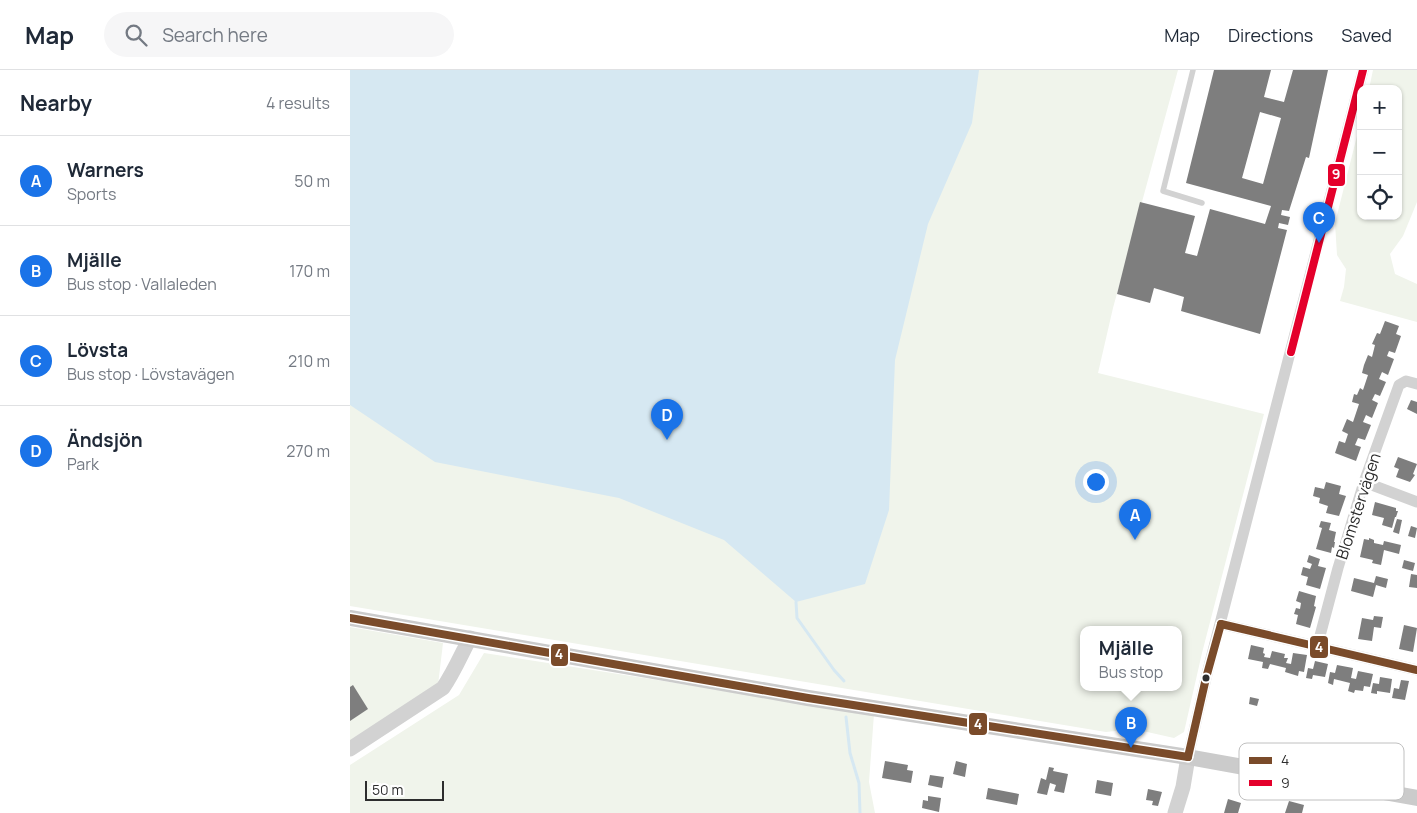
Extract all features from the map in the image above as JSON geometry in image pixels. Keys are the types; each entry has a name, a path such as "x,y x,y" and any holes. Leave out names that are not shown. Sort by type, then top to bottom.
{"main road":[{"path":"350,618 798,696 1239,766"},
{"path":"1404,796 1417,798"}],"street":[{"path":"1175,813 1183,787 1206,678 1363,70"},
{"name":"Blomstervägen","path":"1317,647 1364,482 1399,385 1406,381 1417,384"},
{"path":"1364,482 1417,502"},
{"path":"1220,624 1417,670"},
{"path":"350,749 443,688 453,673 470,638"}],"lane":[{"path":"1193,70 1163,192 1202,203"}],"shaded area":[{"path":"350,70 1178,70 1113,308 1098,373 1264,414 1202,653 1184,732 1174,738 1134,729 1106,732 350,606"},
{"path":"350,70 979,70 972,123 928,224 895,360 889,510 865,584 796,602 724,540 619,498 435,462 350,405"},
{"path":"1373,70 1417,70 1417,202 1403,236 1390,254 1395,274 1417,284 1417,322 1340,301 1346,269 1337,255 1335,223 1357,136 1357,220 1402,220 1402,85 1370,85"},
{"path":"350,627 443,643 438,685 350,741"},
{"path":"484,653 874,714 869,782 875,813 350,813 350,765 459,695"}],"building":[{"path":"1214,70 1271,70 1264,97 1284,102 1293,70 1328,70 1309,158 1306,157 1289,211 1282,210 1281,215 1290,217 1288,225 1279,223 1278,228 1287,230 1260,334 1181,311 1184,297 1154,288 1150,303 1117,294 1140,202 1195,216 1185,253 1197,256 1210,209 1265,224 1271,206 1186,183","holes":["1260,112 1281,118 1263,184 1242,178"]},
{"path":"1385,321 1399,326 1396,334 1401,336 1395,353 1389,351 1387,356 1394,359 1388,375 1382,372 1379,379 1386,382 1380,396 1375,394 1372,400 1378,403 1372,418 1366,415 1363,422 1371,425 1365,440 1358,438 1355,445 1361,447 1356,461 1335,453 1339,441 1345,443 1348,434 1342,431 1347,419 1353,422 1359,404 1352,402 1354,394 1357,395 1360,388 1363,390 1368,375 1362,373 1364,365 1368,355 1372,357 1375,345 1372,344 1377,333 1380,334"},
{"path":"1411,400 1417,402 1417,414 1407,409"},
{"path":"1398,457 1417,464 1413,474 1415,475 1410,482 1396,477 1399,469 1394,467"},
{"path":"1326,482 1341,486 1339,494 1346,496 1339,516 1326,513 1328,506 1319,503 1320,498 1313,496 1315,487 1324,489"},
{"path":"1375,502 1396,508 1396,511 1398,511 1392,528 1382,525 1384,518 1372,515"},
{"path":"1397,519 1402,520 1399,534 1393,532"},
{"path":"1321,521 1331,523 1329,530 1336,532 1334,548 1332,547 1331,553 1316,549 1322,528 1319,527"},
{"path":"1411,526 1417,528 1415,538 1408,536"},
{"path":"1369,538 1374,540 1374,543 1383,545 1384,541 1401,545 1399,554 1384,550 1381,565 1372,563 1373,560 1360,557 1364,539 1369,540"},
{"path":"1309,555 1320,559 1318,566 1326,568 1320,589 1306,585 1308,577 1301,575 1303,567 1310,569 1312,564 1307,562"},
{"path":"1404,560 1415,563 1413,571 1402,568"},
{"path":"1411,574 1417,575 1417,588 1409,587"},
{"path":"1376,576 1388,579 1386,588 1376,585 1373,597 1351,591 1354,578 1374,583"},
{"path":"1299,591 1316,596 1314,606 1316,607 1310,628 1296,624 1298,615 1294,614 1296,608 1300,609 1301,603 1296,601"},
{"path":"1374,616 1383,617 1381,628 1374,627 1372,641 1358,639 1362,618 1373,620"},
{"path":"1404,625 1417,628 1413,652 1399,649"},
{"path":"1251,645 1264,648 1264,657 1270,658 1272,651 1285,654 1284,658 1288,658 1286,663 1291,664 1293,653 1307,655 1304,672 1299,671 1298,676 1285,672 1286,668 1270,664 1268,669 1262,668 1263,662 1248,659"},
{"path":"1315,661 1328,664 1325,677 1313,675 1312,679 1306,678 1308,668 1313,669"},
{"path":"1337,665 1353,668 1351,678 1356,679 1358,671 1373,674 1370,687 1364,686 1363,691 1355,690 1354,693 1348,691 1350,683 1334,679 1333,685 1328,683 1330,672 1335,673"},
{"path":"1380,677 1392,679 1390,693 1377,691 1377,694 1371,693 1373,683 1379,684"},
{"path":"1401,680 1409,681 1405,700 1392,698 1394,688 1399,689"},
{"path":"353,685 368,709 350,721 350,687"},
{"path":"1250,697 1259,699 1257,706 1249,704"},
{"path":"885,761 908,765 907,770 913,771 911,783 882,778"},
{"path":"956,761 967,764 965,777 953,774"},
{"path":"1049,767 1054,768 1053,771 1068,774 1064,793 1054,791 1056,785 1050,783 1047,795 1037,793 1041,778 1046,780"},
{"path":"930,775 944,777 942,788 928,785"},
{"path":"1097,780 1113,783 1111,796 1095,793"},
{"path":"988,788 1019,794 1017,805 986,799"},
{"path":"1148,789 1162,792 1158,806 1152,805 1153,801 1146,800"},
{"path":"928,796 941,798 939,812 922,808 923,800 928,801"},
{"path":"1228,799 1241,803 1238,813 1224,813"},
{"path":"1289,801 1304,805 1302,813 1285,813"}],"waterway":[{"path":"796,602 797,618 844,681"},
{"path":"846,717 850,753 859,783 860,813"}],"transit line":[{"name":"9","path":"1291,352 1363,70"},
{"name":"4","path":"350,618 808,698 1188,757"},
{"name":"4","path":"1221,624 1417,670"},
{"name":"4","path":"1188,757 1206,678 1221,624"}],"place":[{"name":"Lövsta","path":"1319,243"},
{"name":"Ändsjön","path":"667,440"},
{"name":"Warners","path":"1135,540"},
{"name":"Mjälle","path":"1131,748"}]}
